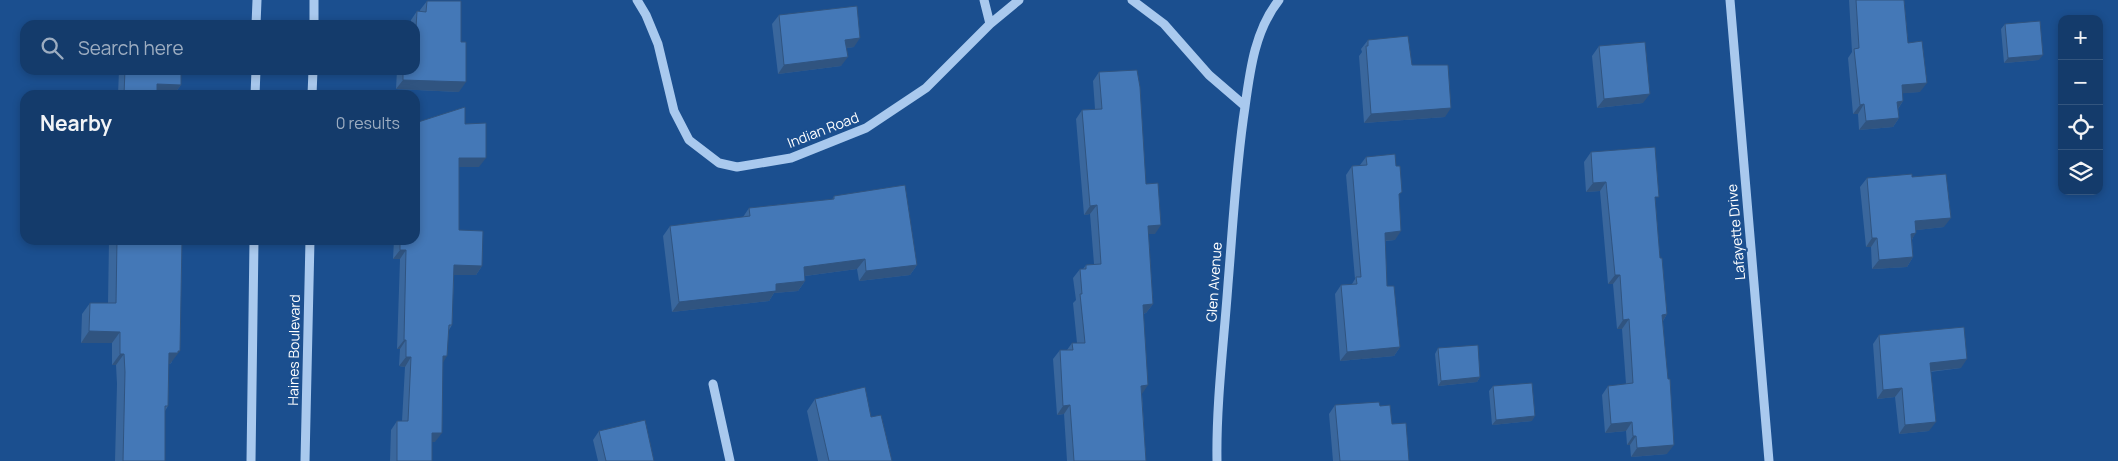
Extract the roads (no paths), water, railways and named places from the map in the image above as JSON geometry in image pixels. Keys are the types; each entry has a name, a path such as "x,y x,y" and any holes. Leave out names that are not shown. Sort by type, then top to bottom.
{"street":[{"path":"256,0 256,20"},
{"path":"314,0 314,20"},
{"name":"Indian Road","path":"637,0 646,15 658,44 674,111 689,140 704,154 719,163 737,167 791,158 866,128 926,88 990,24 1019,0"},
{"path":"984,0 990,24"},
{"path":"1132,0 1164,24 1209,75 1245,106"},
{"path":"1245,106 1249,69 1258,39 1273,7 1279,0"},
{"name":"Lafayette Drive","path":"1730,0 1769,461"},
{"path":"255,90 256,75"},
{"path":"312,90 313,75"},
{"name":"Glen Avenue","path":"1217,461 1231,240 1239,144 1245,106"},
{"path":"251,461 254,245"},
{"name":"Haines Boulevard","path":"306,461 310,245"},
{"path":"713,384 730,461"}]}
